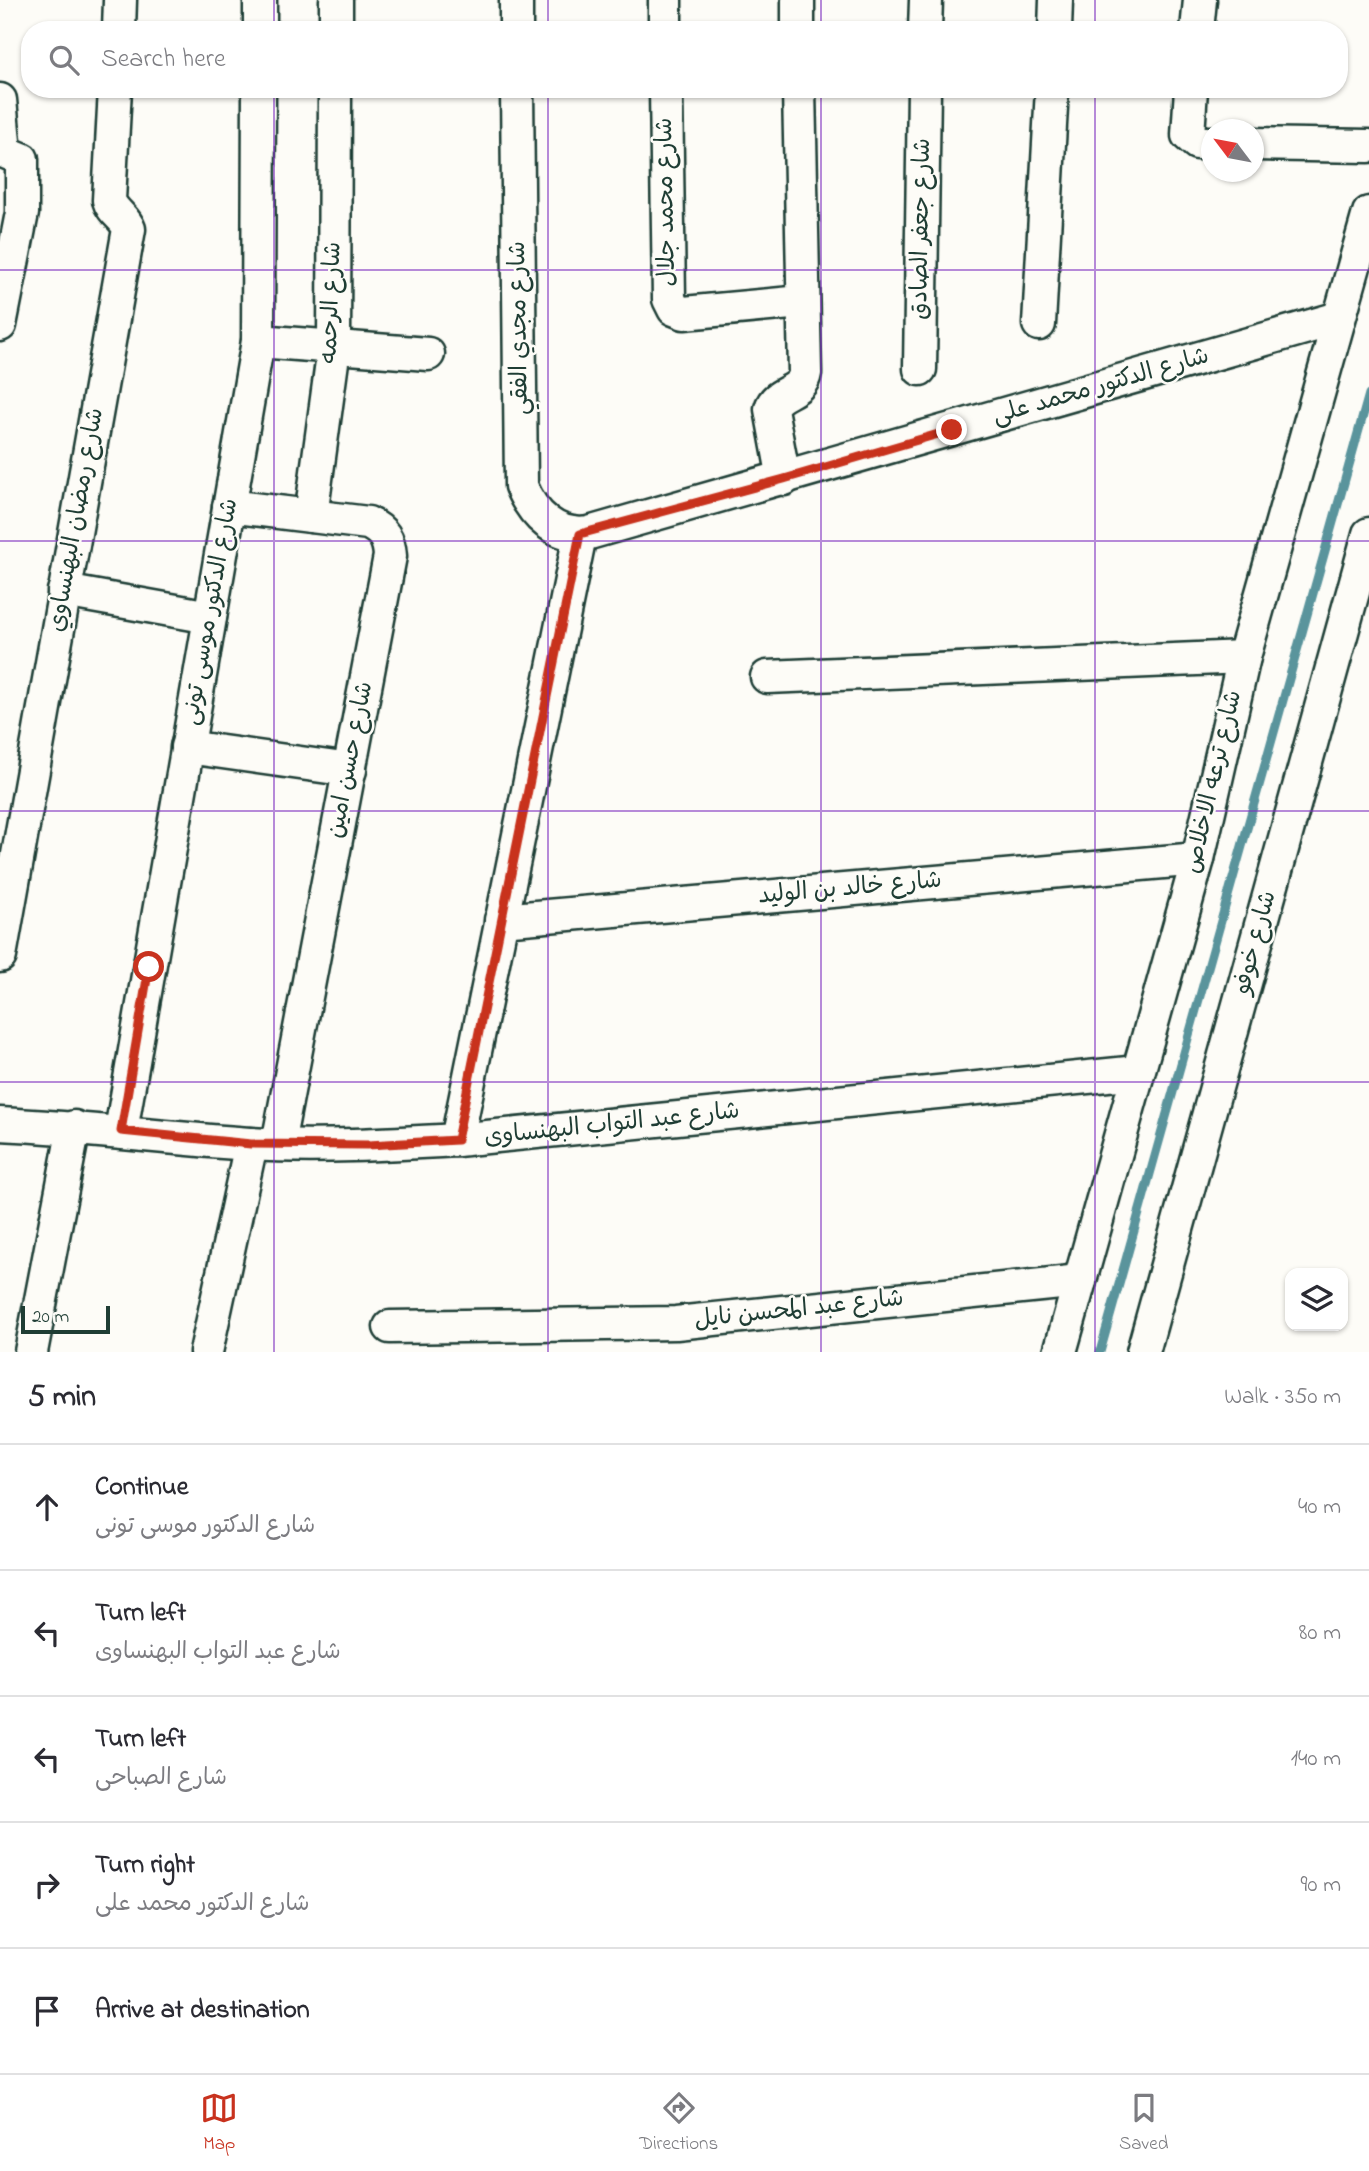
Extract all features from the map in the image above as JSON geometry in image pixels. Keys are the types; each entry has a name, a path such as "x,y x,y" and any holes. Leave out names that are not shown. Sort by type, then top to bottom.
{"street":[{"path":"119,21 120,0"},
{"path":"260,0 260,21"},
{"path":"336,0 336,21"},
{"path":"516,0 516,21"},
{"path":"665,0 666,21"},
{"path":"798,0 798,21"},
{"path":"925,21 926,0"},
{"path":"1055,21 1056,0"},
{"path":"1198,21 1200,0"},
{"name":"شارع رمضان البهنساوي","path":"0,956 129,229 127,222 111,207 109,200 115,98"},
{"name":"شارع الدكتور موسى تونى","path":"121,1131 258,341 259,98"},
{"name":"شارع الرحمه","path":"311,516 334,347 335,98"},
{"name":"شارع مجدي الفقي","path":"517,98 521,486 527,501 549,524 580,534"},
{"name":"شارع محمد جلال","path":"666,98 670,305 684,313 802,302"},
{"path":"784,479 771,409 778,396 798,387 804,378 799,98"},
{"name":"شارع جعفر الصادق","path":"920,369 924,98"},
{"path":"1039,324 1052,98"},
{"path":"1190,98 1188,135 1201,143"},
{"path":"0,100 5,152 22,159 22,212 0,325"},
{"path":"1264,144 1369,146"},
{"name":"شارع ترعه الاخلاص","path":"1060,1352 1198,859 1244,657 1369,212"},
{"name":"شارع الدكتور محمد على","path":"580,534 784,479 1339,318"},
{"path":"258,341 428,355"},
{"name":"شارع حسن امين","path":"206,1352 265,1144 350,771 390,555 390,547 382,532 368,523 229,506"},
{"path":"457,1140 580,534"},
{"name":"شارع خوفو","path":"1143,1352 1369,534"},
{"path":"64,591 210,617"},
{"path":"766,677 1244,657"},
{"path":"187,747 350,771"},
{"name":"شارع خالد بن الوليد","path":"501,920 1198,859"},
{"name":"شارع عبد التواب البهنساوى","path":"0,1124 121,1131 265,1144 368,1145 457,1140 1138,1072"},
{"path":"31,1352 74,1128"},
{"name":"شارع عبد المحسن نايل","path":"390,1327 676,1323 1080,1281"}],"waterway":[{"path":"1100,1352 1369,394"}],"route":[{"path":"149,967 121,1131 251,1144 368,1145 457,1140 580,534 952,430"}]}
